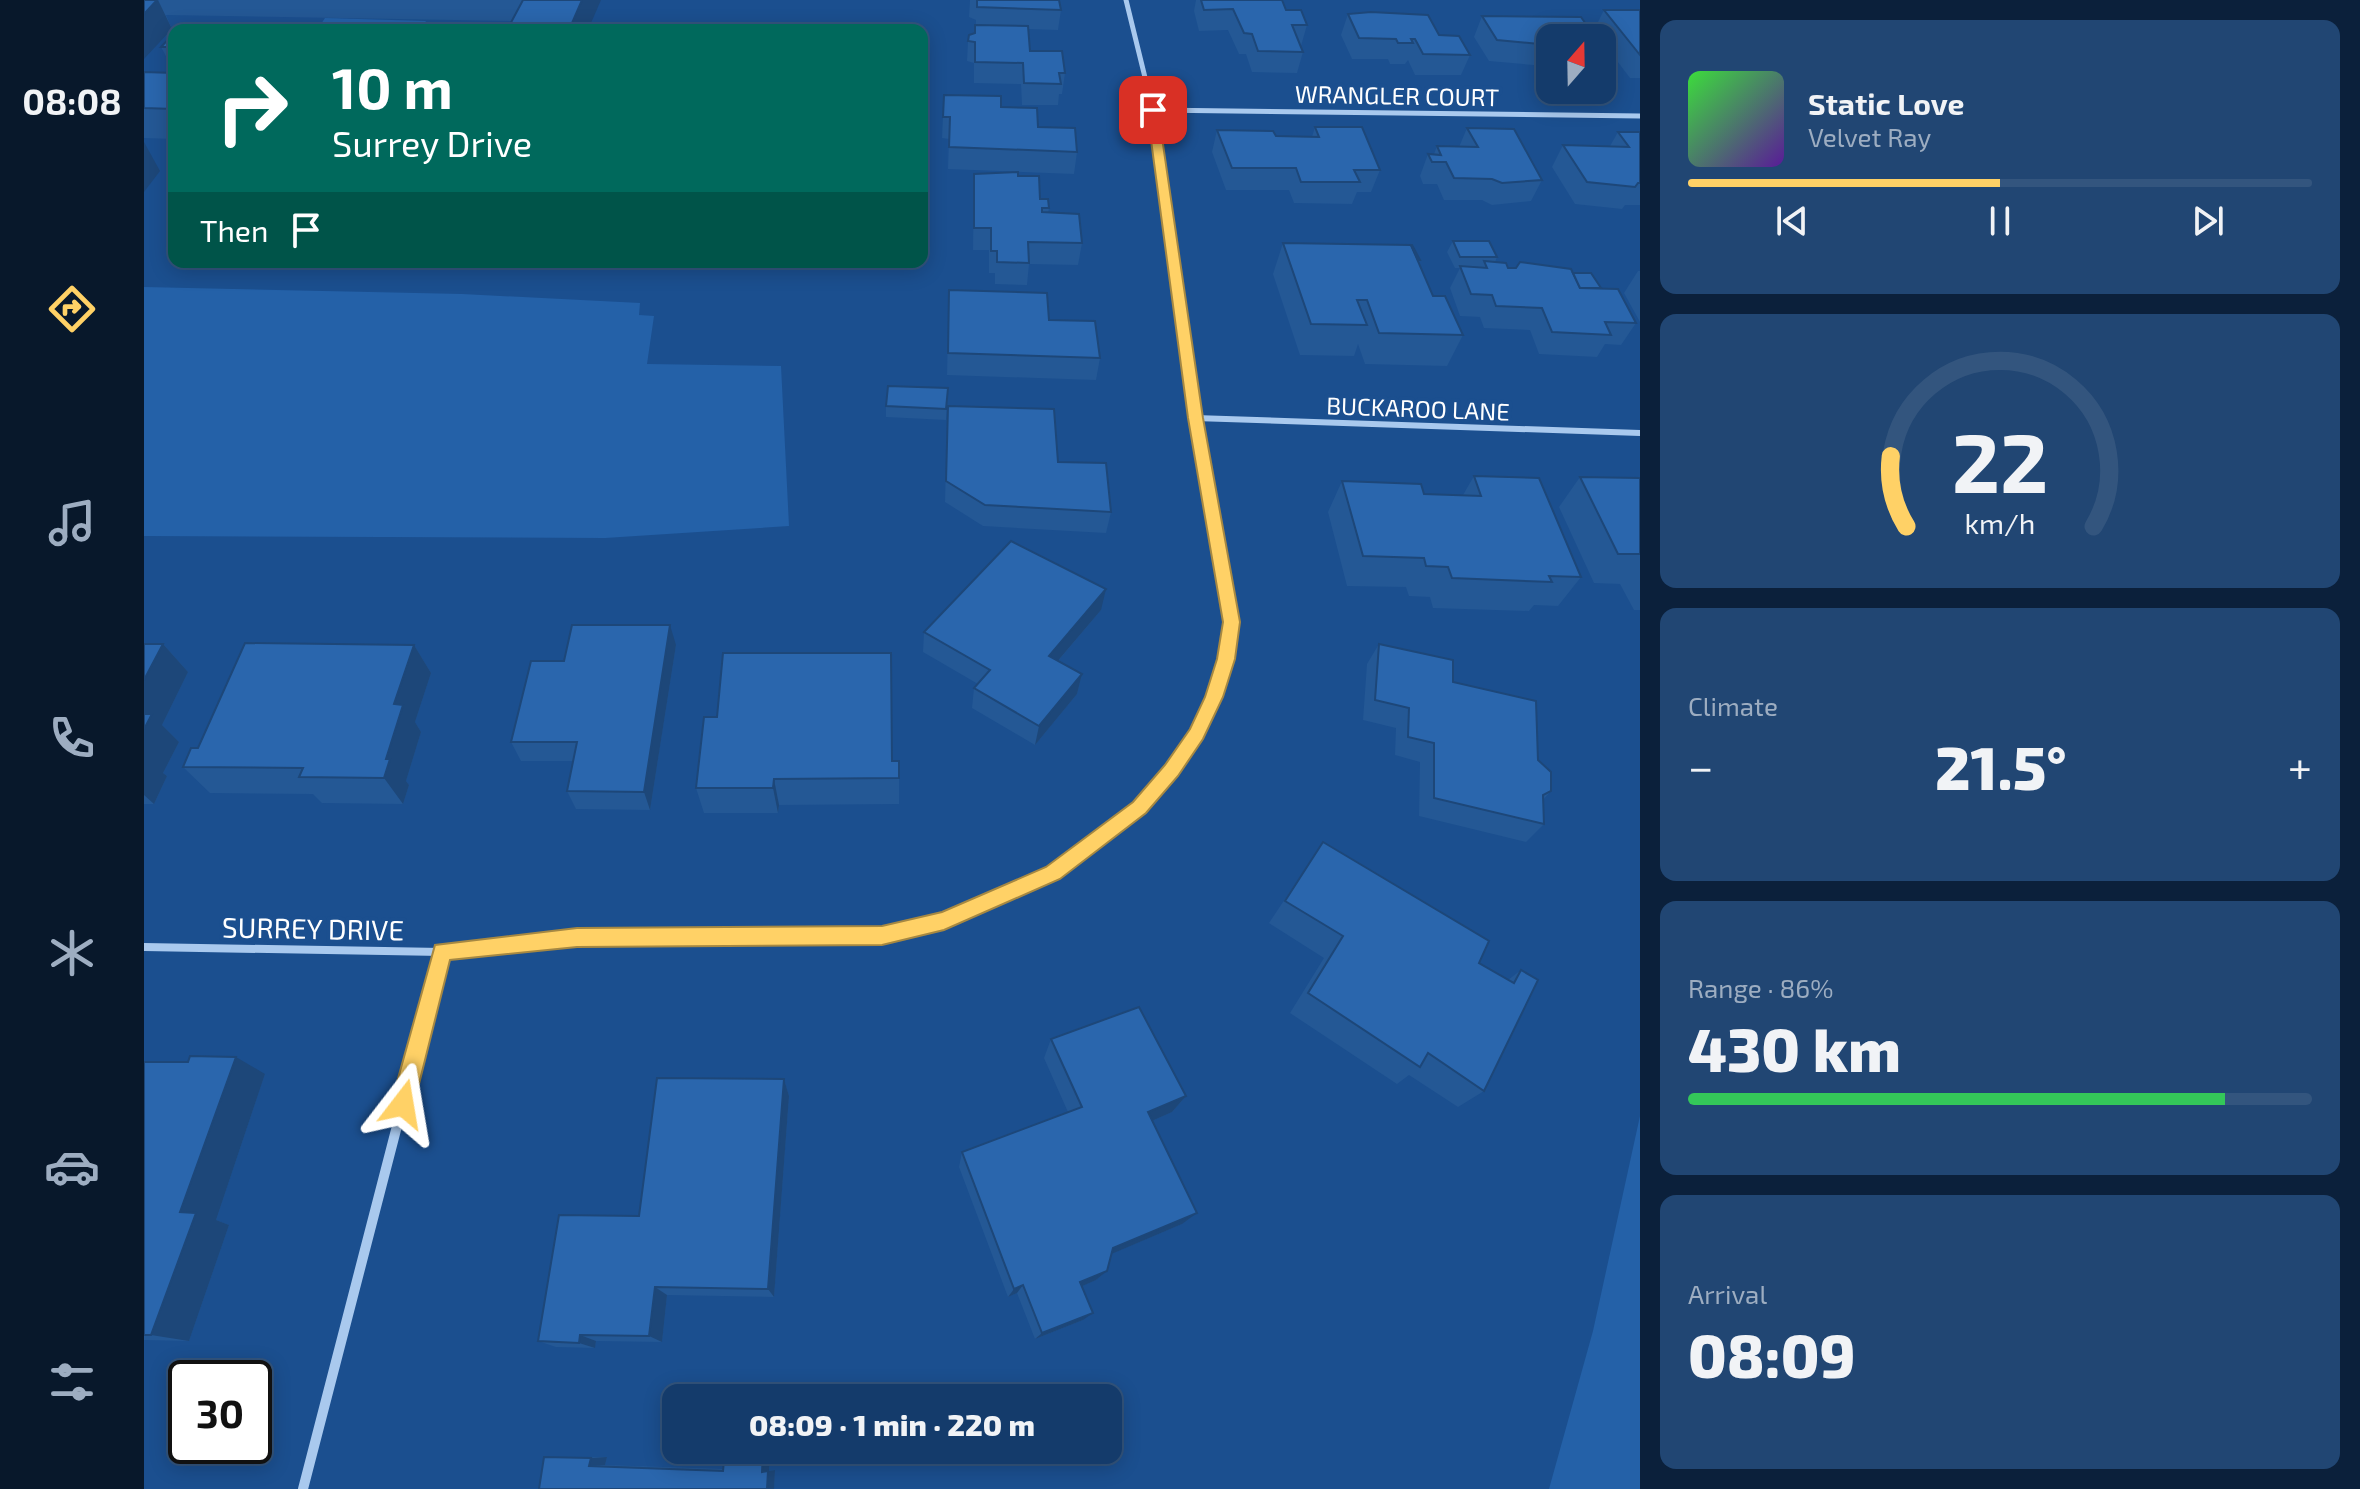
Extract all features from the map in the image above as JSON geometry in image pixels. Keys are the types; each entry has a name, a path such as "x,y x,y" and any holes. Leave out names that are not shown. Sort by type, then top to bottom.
{"street":[{"name":"SURREY DRIVE","path":"144,947 442,952 577,938 882,936 944,921 1053,873 1140,807 1180,758 1214,697 1226,659 1231,622 1195,418 1153,110 1126,0"},
{"name":"WRANGLER COURT","path":"1153,110 1640,116"},
{"name":"BUCKAROO LANE","path":"1195,418 1640,433"},
{"path":"303,1489 442,952"}],"shaded area":[{"path":"325,18 426,21 424,24 321,24"},
{"path":"144,287 462,294 640,303 639,315 654,316 647,364 781,366 789,526 605,538 144,536"},
{"path":"1640,1116 1640,1489 1549,1489 1593,1331"}],"building":[{"path":"144,0 157,0 144,14"},
{"path":"523,0 582,0 572,24 510,24"},
{"path":"977,0 1059,0 1061,10 977,7"},
{"path":"1201,0 1282,0 1286,10 1301,10 1307,25 1292,25 1303,52 1258,51 1252,34 1244,33 1233,9 1204,10"},
{"path":"1604,10 1640,10 1640,55 1616,24"},
{"path":"1348,14 1428,15 1439,35 1459,36 1470,55 1423,54 1415,39 1411,39 1413,43 1398,43 1396,39 1359,38"},
{"path":"1482,16 1581,17 1586,24 1536,24 1536,44 1497,40"},
{"path":"975,25 1028,26 1030,51 1062,51 1065,73 1059,73 1061,84 1024,83 1023,63 975,62 975,42 968,41 969,35 975,33"},
{"path":"144,72 168,73 168,109 144,108"},
{"path":"944,95 1001,96 1001,107 1037,108 1038,127 1075,128 1077,152 949,147 950,117 943,117"},
{"path":"1315,127 1362,127 1380,170 1354,170 1360,182 1301,182 1296,168 1232,168 1217,130 1273,131 1276,136 1319,137"},
{"path":"1467,128 1514,129 1542,180 1502,183 1492,179 1454,178 1446,162 1432,162 1428,154 1441,155 1437,146 1478,147"},
{"path":"1618,132 1640,132 1640,183 1635,187 1587,182 1563,145 1629,147"},
{"path":"1018,172 1018,176 1039,176 1040,199 1048,199 1049,208 1042,208 1042,212 1079,214 1082,243 1028,242 1029,263 997,262 997,251 991,251 991,228 974,228 974,174"},
{"path":"1453,241 1489,241 1497,257 1460,257"},
{"path":"1283,243 1411,245 1433,296 1445,296 1463,335 1379,333 1367,300 1357,300 1367,325 1311,324"},
{"path":"1484,261 1506,263 1508,268 1516,268 1520,262 1571,269 1580,288 1618,289 1636,323 1605,322 1611,335 1552,332 1542,308 1496,306 1492,295 1471,294 1460,266 1487,268"},
{"path":"1573,273 1591,273 1601,288 1580,288"},
{"path":"949,290 1047,293 1049,320 1095,321 1100,358 948,353"},
{"path":"888,386 948,388 946,409 886,406"},
{"path":"948,406 1054,409 1058,462 1106,463 1111,512 985,505 946,481"},
{"path":"1474,476 1539,478 1581,577 1549,576 1552,582 1452,578 1448,567 1426,566 1424,558 1363,556 1342,481 1421,484 1424,494 1481,496"},
{"path":"1580,477 1640,478 1640,554 1618,554"},
{"path":"1011,541 1106,589 1049,656 1082,674 1039,726 974,688 990,670 924,632"},
{"path":"572,625 670,625 644,792 567,791 577,742 511,742 531,661 564,661"},
{"path":"245,643 414,645 394,704 403,705 386,759 390,759 384,778 299,777 303,768 183,767 191,748 198,748"},
{"path":"144,644 163,644 144,680"},
{"path":"1379,644 1453,660 1453,682 1536,701 1538,760 1551,772 1551,791 1543,795 1544,824 1434,798 1434,743 1408,737 1409,708 1375,700"},
{"path":"723,653 891,653 892,761 899,761 899,778 774,779 773,788 696,788 704,717 717,717"},
{"path":"144,714 152,714 144,729"},
{"path":"1323,842 1489,941 1479,963 1514,983 1521,970 1538,980 1484,1091 1428,1053 1420,1067 1308,993 1343,936 1285,901"},
{"path":"1139,1007 1186,1096 1148,1112 1197,1213 1113,1248 1107,1271 1080,1282 1093,1313 1042,1333 1023,1285 1014,1289 962,1152 1082,1107 1051,1039"},
{"path":"190,1056 236,1057 180,1212 196,1213 151,1335 144,1335 144,1062 188,1062"},
{"path":"657,1078 784,1079 768,1289 655,1287 649,1336 580,1335 579,1343 538,1341 559,1215 639,1216"},
{"path":"544,1457 591,1458 589,1466 723,1471 724,1464 762,1464 762,1472 768,1471 767,1489 539,1489"}],"route":[{"path":"403,1104 442,952 577,938 882,936 944,921 1053,873 1140,807 1172,770 1197,734 1214,697 1226,659 1231,622 1195,418 1153,110"}]}
